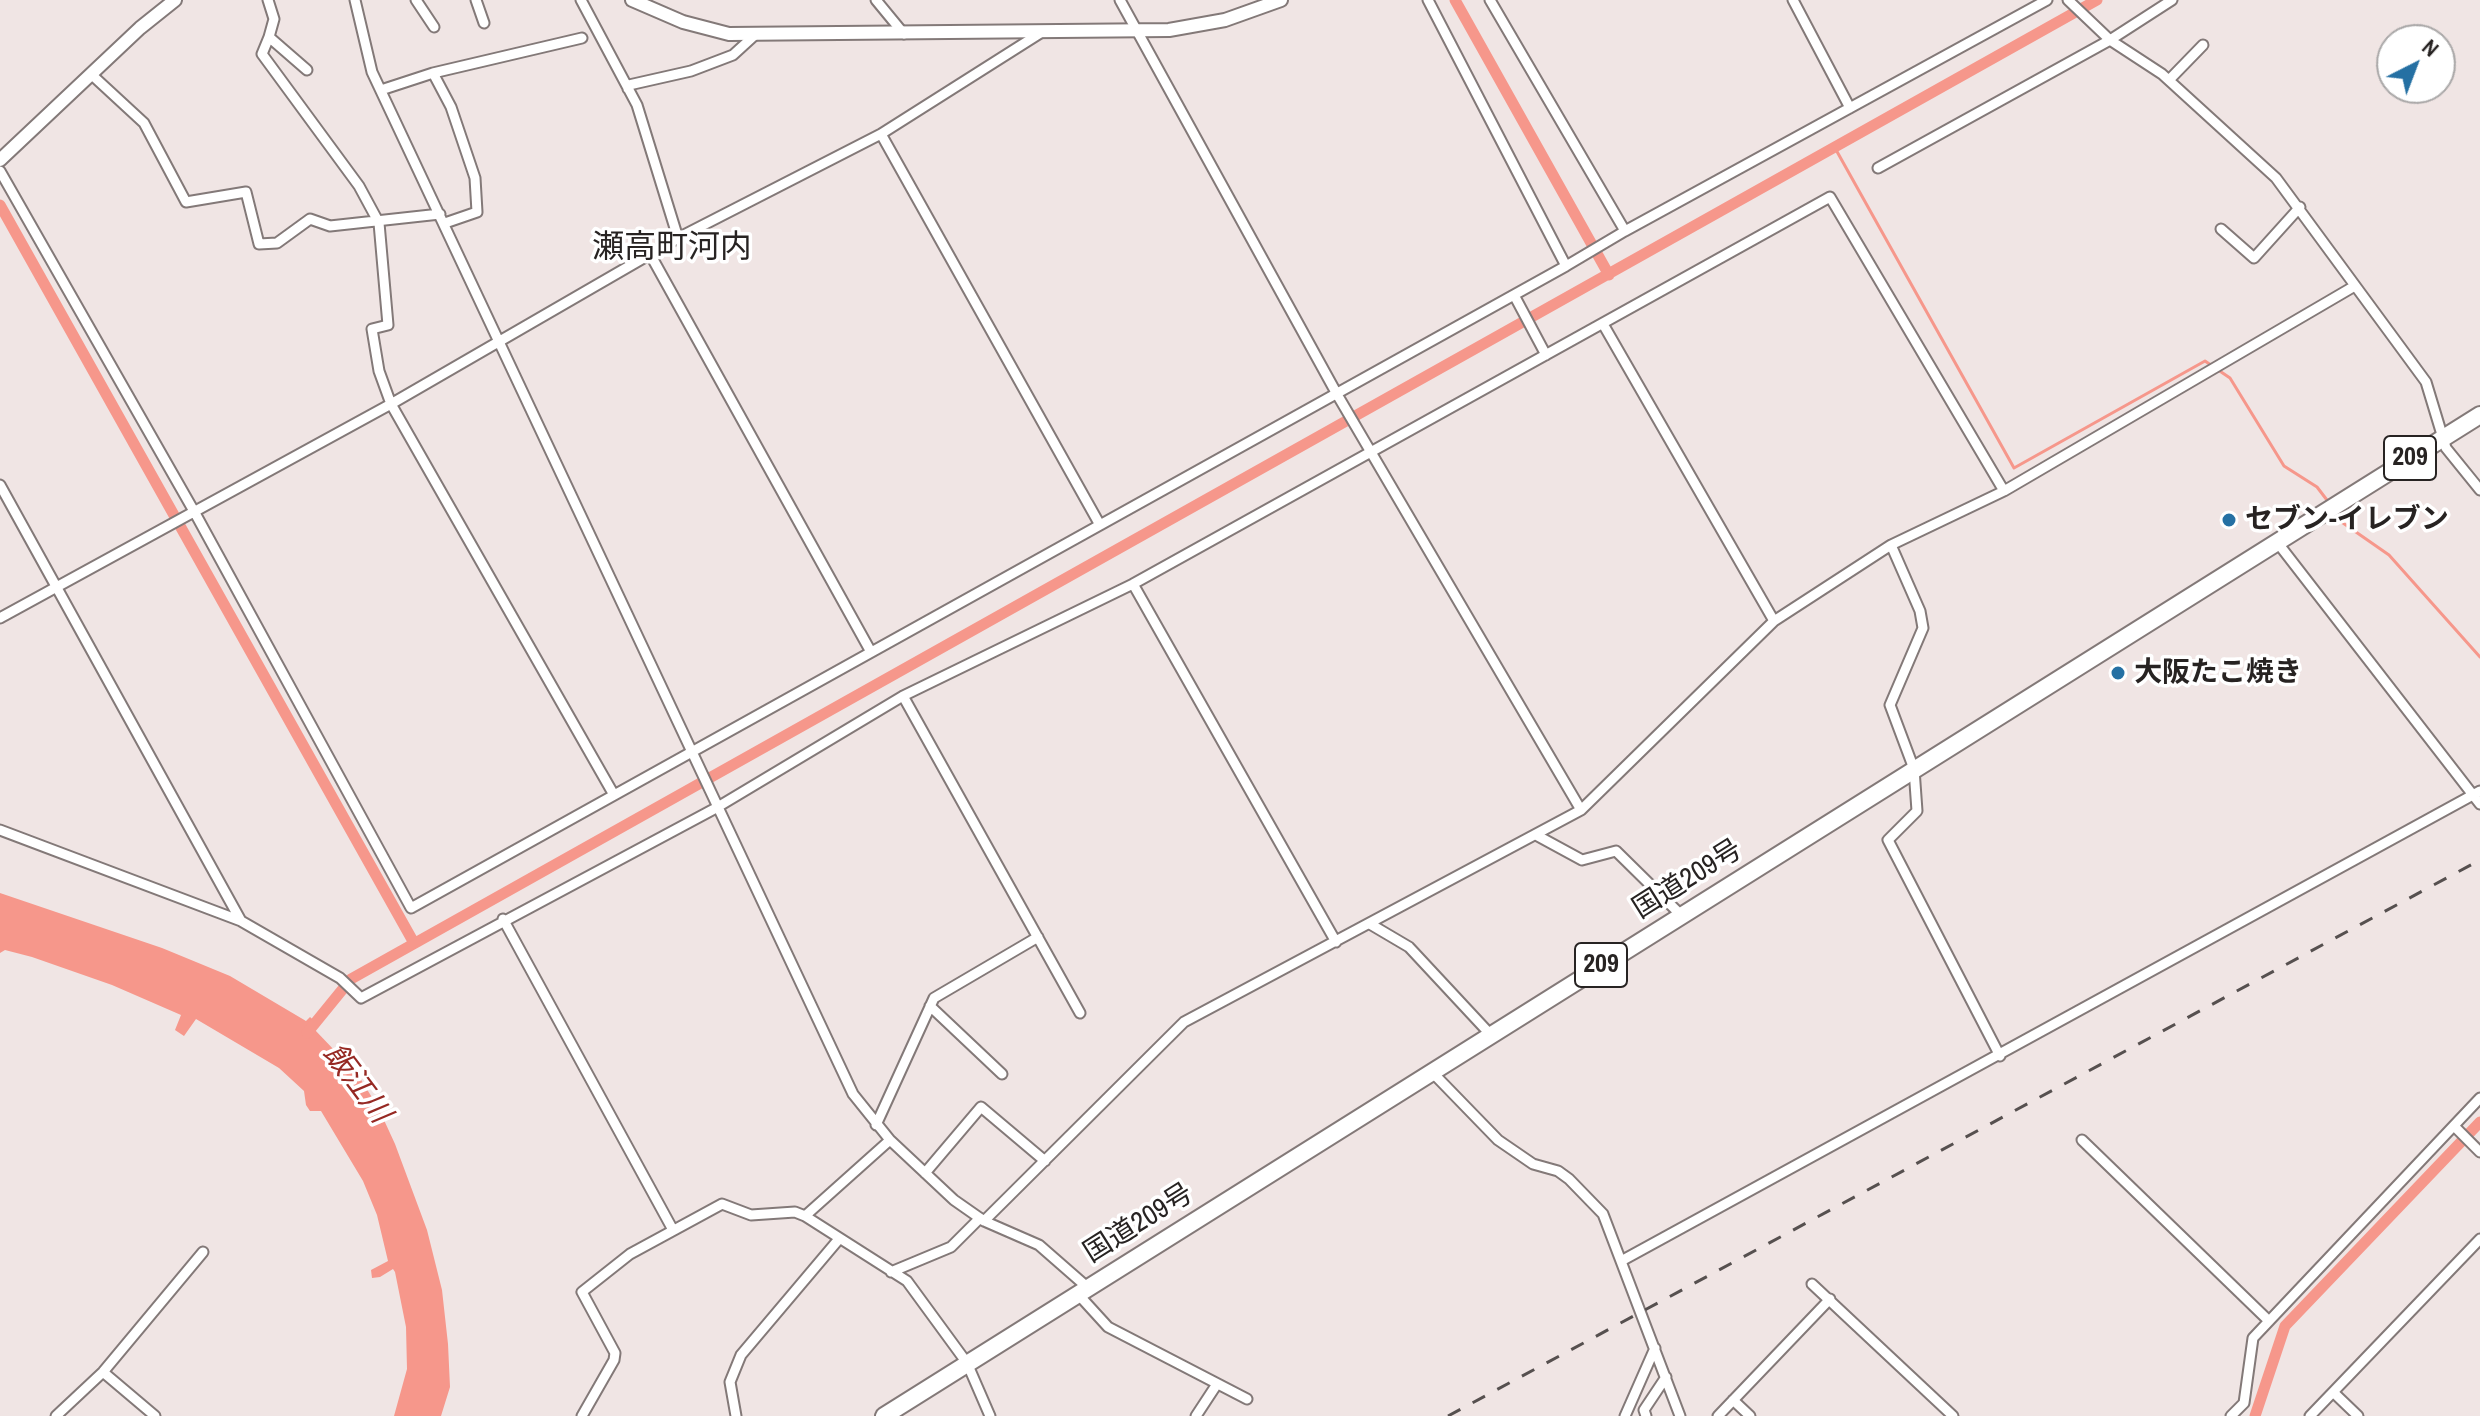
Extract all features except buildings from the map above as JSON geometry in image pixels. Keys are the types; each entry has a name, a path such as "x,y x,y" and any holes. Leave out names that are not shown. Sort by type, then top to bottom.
{"highway":[{"name":"国道209号","path":"884,1416 2480,415"}],"main road":[{"path":"0,160 140,28 175,0"},
{"path":"632,0 705,29 729,34 904,34 1195,27 1281,0"}],"street":[{"path":"268,0 274,19 262,54 359,186 379,223 388,325 372,329 379,371 391,404 614,795"},
{"path":"355,0 372,72 853,1094 890,1140 982,1220 1039,1245 1082,1290 1108,1327 1247,1399"},
{"path":"416,0 434,27"},
{"path":"476,0 484,23"},
{"path":"581,0 637,105 678,238"},
{"path":"876,0 904,34"},
{"path":"1120,0 1337,395 1581,810"},
{"path":"1428,0 1566,266"},
{"path":"1490,0 1625,231"},
{"path":"1793,0 1850,108"},
{"path":"0,171 195,513 411,908 614,795 692,756 871,652 1515,297 1625,231 2047,0"},
{"path":"2068,0 2106,37 2169,80 2276,178 2300,207 2353,287 2426,382 2446,448 2480,490"},
{"path":"1878,168 2172,0"},
{"path":"0,618 391,404 678,238 881,134 1043,31"},
{"path":"628,89 629,85 691,71 733,55 756,34"},
{"path":"269,37 307,70"},
{"path":"381,90 433,73 582,38"},
{"path":"2169,80 2203,45"},
{"path":"92,75 144,123 186,202 246,192 259,244 277,243 310,219 330,226 442,218 477,212 475,178 451,107 433,73"},
{"path":"881,134 1100,525"},
{"path":"0,830 241,921 340,978 361,998 404,978 503,919 716,808 903,696 1133,584 1544,352 1603,324 1830,197 2004,491"},
{"path":"2221,229 2254,258 2300,207"},
{"path":"650,254 871,652"},
{"path":"891,1272 951,1247 1045,1161 1184,1022 1581,810 1774,621 1891,545 2004,491 2218,369 2353,287"},
{"path":"1515,297 1544,352"},
{"path":"1603,324 1774,621"},
{"path":"0,485 241,921"},
{"path":"2277,542 2476,794 2480,804"},
{"path":"1891,545 1920,611 1923,628 1890,705 1914,769 1917,811 1888,840 2000,1056"},
{"path":"1133,584 1336,942"},
{"path":"903,696 1080,1013"},
{"path":"1623,1260 2476,794"},
{"path":"1536,835 1582,860 1616,851 1681,915"},
{"path":"503,919 673,1230"},
{"path":"1370,924 1409,947 1490,1034"},
{"path":"876,1125 934,998 1038,937"},
{"path":"930,1006 1002,1074"},
{"path":"1431,1071 1498,1140 1533,1164 1569,1179 1603,1214 1680,1416"},
{"path":"2231,1416 2244,1403 2253,1338 2480,1098"},
{"path":"925,1173 981,1107 1045,1161"},
{"path":"2454,1126 2480,1152"},
{"path":"805,1216 890,1140"},
{"path":"2082,1140 2269,1321"},
{"path":"582,1416 615,1353 582,1292 630,1254 722,1204 751,1215 795,1212 805,1216 917,1291 967,1363 990,1416"},
{"path":"736,1416 730,1382 741,1355 839,1239"},
{"path":"2310,1416 2480,1239"},
{"path":"56,1416 103,1372 203,1252"},
{"path":"1812,1284 1953,1416"},
{"path":"1718,1416 1830,1299"},
{"path":"1625,1416 1655,1348"},
{"path":"103,1372 155,1416"},
{"path":"1646,1416 1644,1410 1666,1377"},
{"path":"1196,1416 1217,1384"},
{"path":"2333,1392 2358,1416"},
{"path":"1733,1400 1750,1416"}],"water":[{"name":"飯江川","path":"0,893 162,948 230,976 306,1021 310,1017 318,1024 315,1030 358,1075 378,1107 427,1230 442,1290 448,1344 450,1387 441,1416 394,1416 407,1369 406,1327 395,1272 393,1269 372,1278 371,1270 388,1261 377,1215 363,1181 321,1111 310,1111 304,1091 279,1068 196,1019 184,1036 175,1030 181,1015 112,985 32,957 5,950 0,953"}],"waterway":[{"path":"1455,0 1609,275"},
{"path":"307,1033 351,979 2097,0"},
{"path":"1835,148 2014,468 2205,361 2230,378 2284,466 2317,487 2330,504"},
{"path":"0,205 414,943"},
{"path":"2336,514 2343,523 2389,555 2480,657"},
{"path":"2255,1416 2285,1326 2480,1122"}],"railway":[{"path":"1448,1416 2480,860"}],"place":[{"name":"セブン-イレブン","path":"2229,520"},
{"name":"大阪たこ焼き","path":"2118,673"}],"district":[{"name":"瀬高町河内","path":"672,248"}]}
